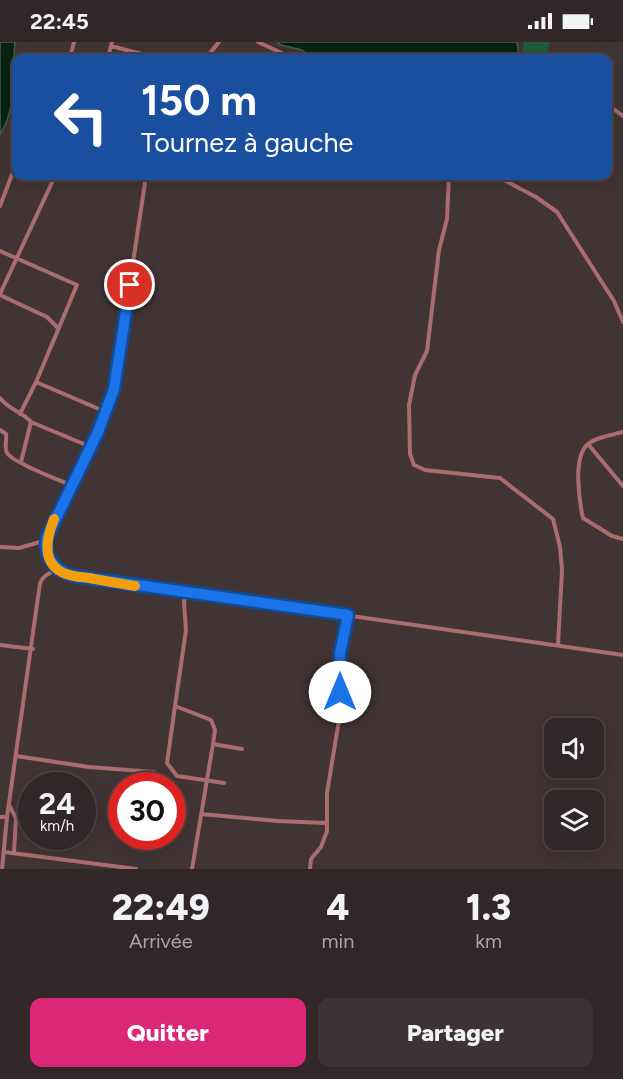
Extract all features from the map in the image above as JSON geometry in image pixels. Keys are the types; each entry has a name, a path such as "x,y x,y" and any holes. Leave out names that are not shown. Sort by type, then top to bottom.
{"street":[{"path":"209,54 219,42"},
{"path":"258,42 284,54"},
{"path":"112,44 144,54"},
{"path":"0,206 12,174"},
{"path":"53,180 0,295 47,317 56,323 58,328"},
{"path":"145,180 120,361 106,412 47,540 48,554 59,570 74,576 186,593 623,655"},
{"path":"449,180 447,219 439,250 429,339 424,359 415,375 409,405 410,454 414,465 425,470 500,478 553,519 560,547 562,570 558,645"},
{"path":"504,180 536,197 557,212 614,301 623,322"},
{"path":"0,251 77,285 20,414"},
{"path":"36,382 106,412"},
{"path":"0,398 8,409"},
{"path":"0,407 91,447"},
{"path":"21,462 31,422"},
{"path":"0,430 7,437 7,454 72,485"},
{"path":"623,432 588,444 579,458 582,516 601,531 623,539"},
{"path":"588,444 623,486"},
{"path":"0,547 19,548 47,540"},
{"path":"2,869 21,708 33,649 42,579 50,572 59,570"},
{"path":"186,593 184,602 186,630 167,763 177,776 224,783"},
{"path":"310,869 311,858 325,840 327,793 340,714 340,645 348,615"},
{"path":"0,645 33,649"},
{"path":"175,706 211,720 215,730 192,869"},
{"path":"213,744 242,749"},
{"path":"16,756 89,767 154,772"},
{"path":"9,804 16,818 14,853"},
{"path":"201,813 278,821 326,823"},
{"path":"0,817 7,817"},
{"path":"4,852 84,866 136,869"}],"green space":[{"path":"524,42 550,42 547,54 522,54"}],"shaded area":[{"path":"0,42 15,42 14,54 12,54 12,96 9,114 0,134"},
{"path":"277,42 517,42 518,54 307,54 302,50"}],"slow traffic":[{"path":"54,519 47,537 46,548 52,563 61,571 67,575 135,586"}],"route":[{"path":"130,285 114,389 98,432 47,537 46,548 52,563 67,575 348,615 341,637 340,692"}]}
